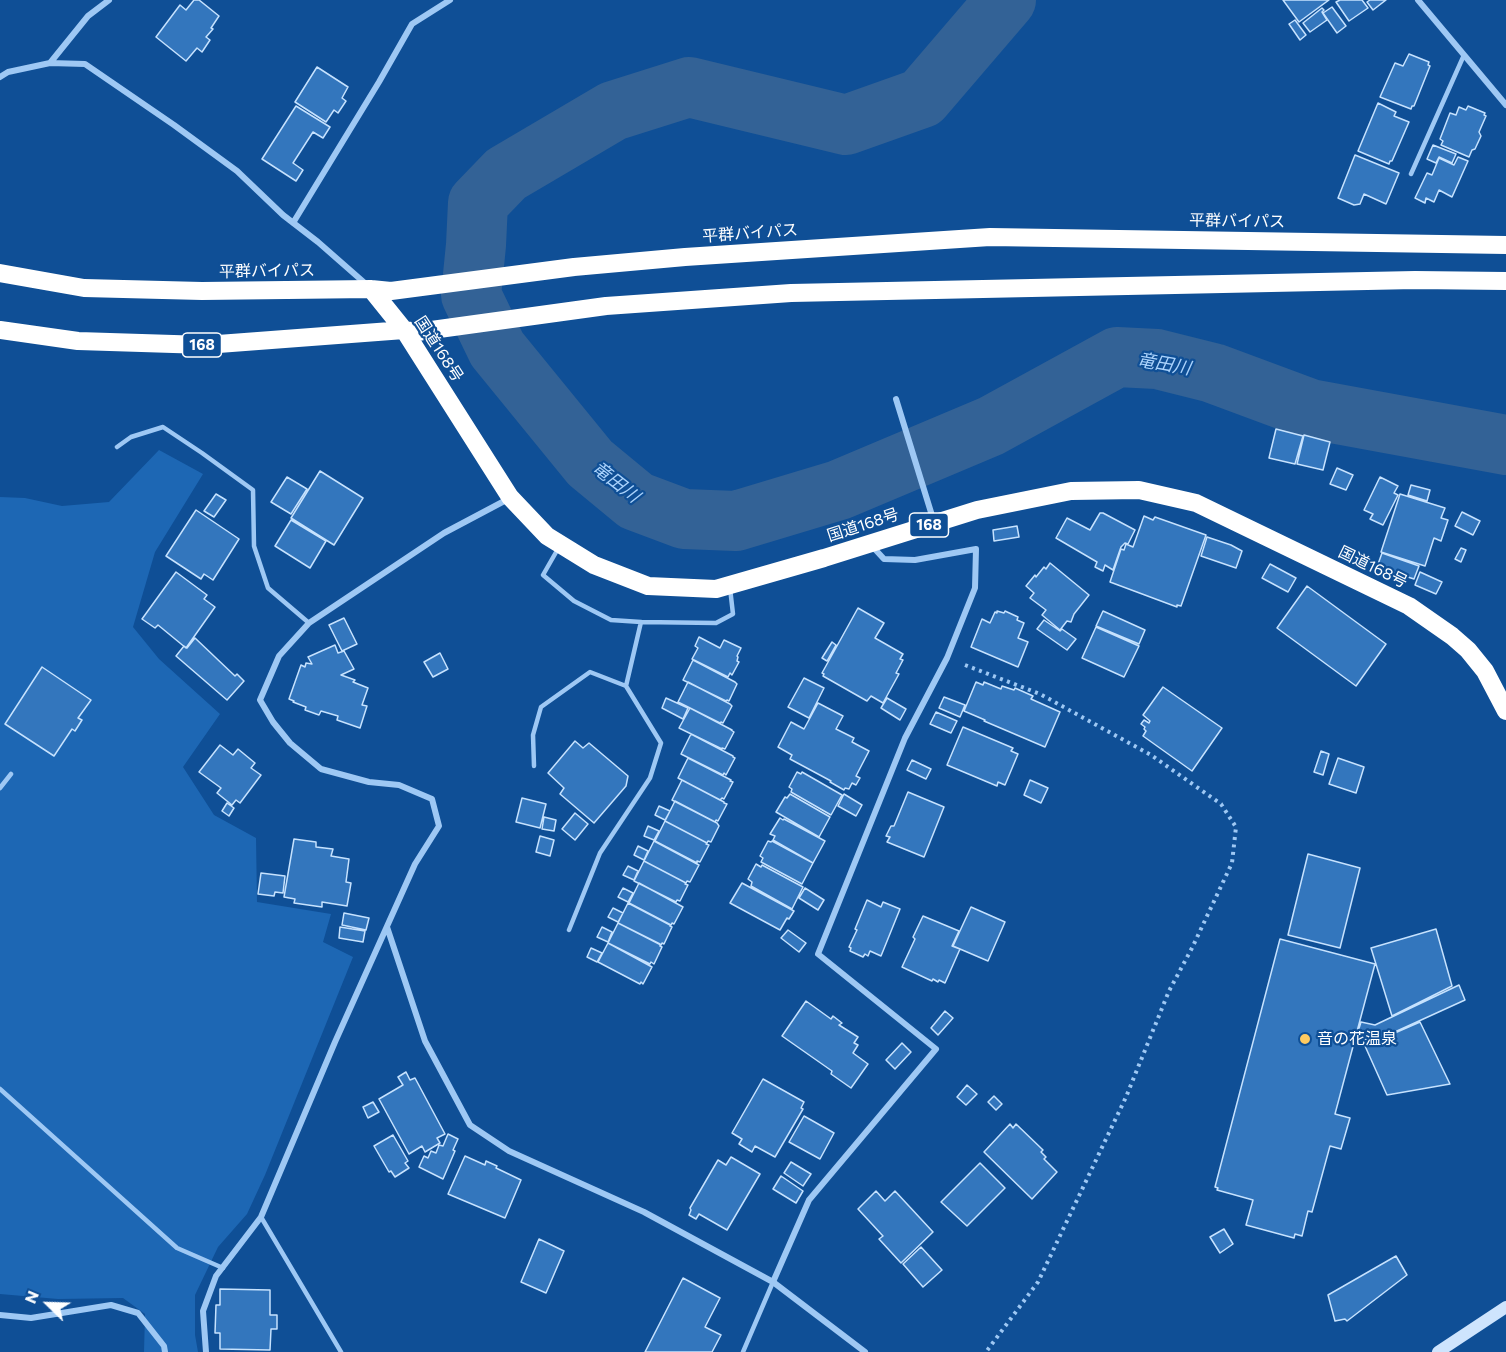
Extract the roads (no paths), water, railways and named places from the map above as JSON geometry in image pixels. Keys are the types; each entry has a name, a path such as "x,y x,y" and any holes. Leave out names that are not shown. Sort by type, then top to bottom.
{"highway":[{"name":"平群バイパス","path":"0,273 84,288 202,291 371,289 391,291 574,267 685,257 990,237 1496,243"},
{"name":"168","path":"0,330 78,341 205,345 411,331 606,306 791,293 1506,280"},
{"name":"国道168号","path":"371,289 411,331 510,497 547,536 594,565 648,586 716,589 977,510 1071,491 1139,490 1196,503 1409,606 1468,650 1485,671 1506,711"}],"street":[{"path":"50,63 88,16 109,0"},
{"path":"293,223 412,24 450,0"},
{"path":"1418,0 1506,105"},
{"path":"0,77 8,72 50,63 85,64 237,171 293,223 371,289"},
{"path":"896,399 934,523"},
{"path":"206,1352 203,1311 216,1276 261,1216 335,1042 415,864 439,826 432,799 399,784 369,782 321,769 290,743 273,722 260,700 279,656 309,623 444,533 510,497"},
{"path":"772,1282 809,1200 936,1049 818,954 905,738 947,658 975,588 976,549 915,560 884,559 870,543"},
{"path":"387,927 425,1041 470,1125 509,1151 644,1212 772,1282 865,1352"},
{"path":"0,1314 31,1318 111,1305 138,1313 164,1346 165,1352"},
{"path":"1438,1352 1506,1307"}],"lane":[{"path":"1411,174 1464,55"},
{"path":"117,447 131,437 163,427 253,490 254,546 268,588 309,623"},
{"path":"561,545 543,575 574,601 611,620 716,623 733,614 729,585"},
{"path":"626,686 641,622"},
{"path":"534,766 533,735 541,708 590,672 626,686 661,743 650,778 600,853 569,930"},
{"path":"0,788 11,774"},
{"path":"0,1089 177,1248 223,1268"},
{"path":"261,1216 341,1352"},
{"path":"743,1352 772,1282"}],"waterway":[{"name":"竜田川","path":"1006,0 922,98 846,125 689,87 613,111 506,174 478,203 471,295 497,349 590,463 636,501 684,519 736,521 839,490 991,426 1117,357 1157,359 1213,373 1310,409 1506,445"}],"place":[{"name":"音の花温泉","path":"1305,1039"}]}
